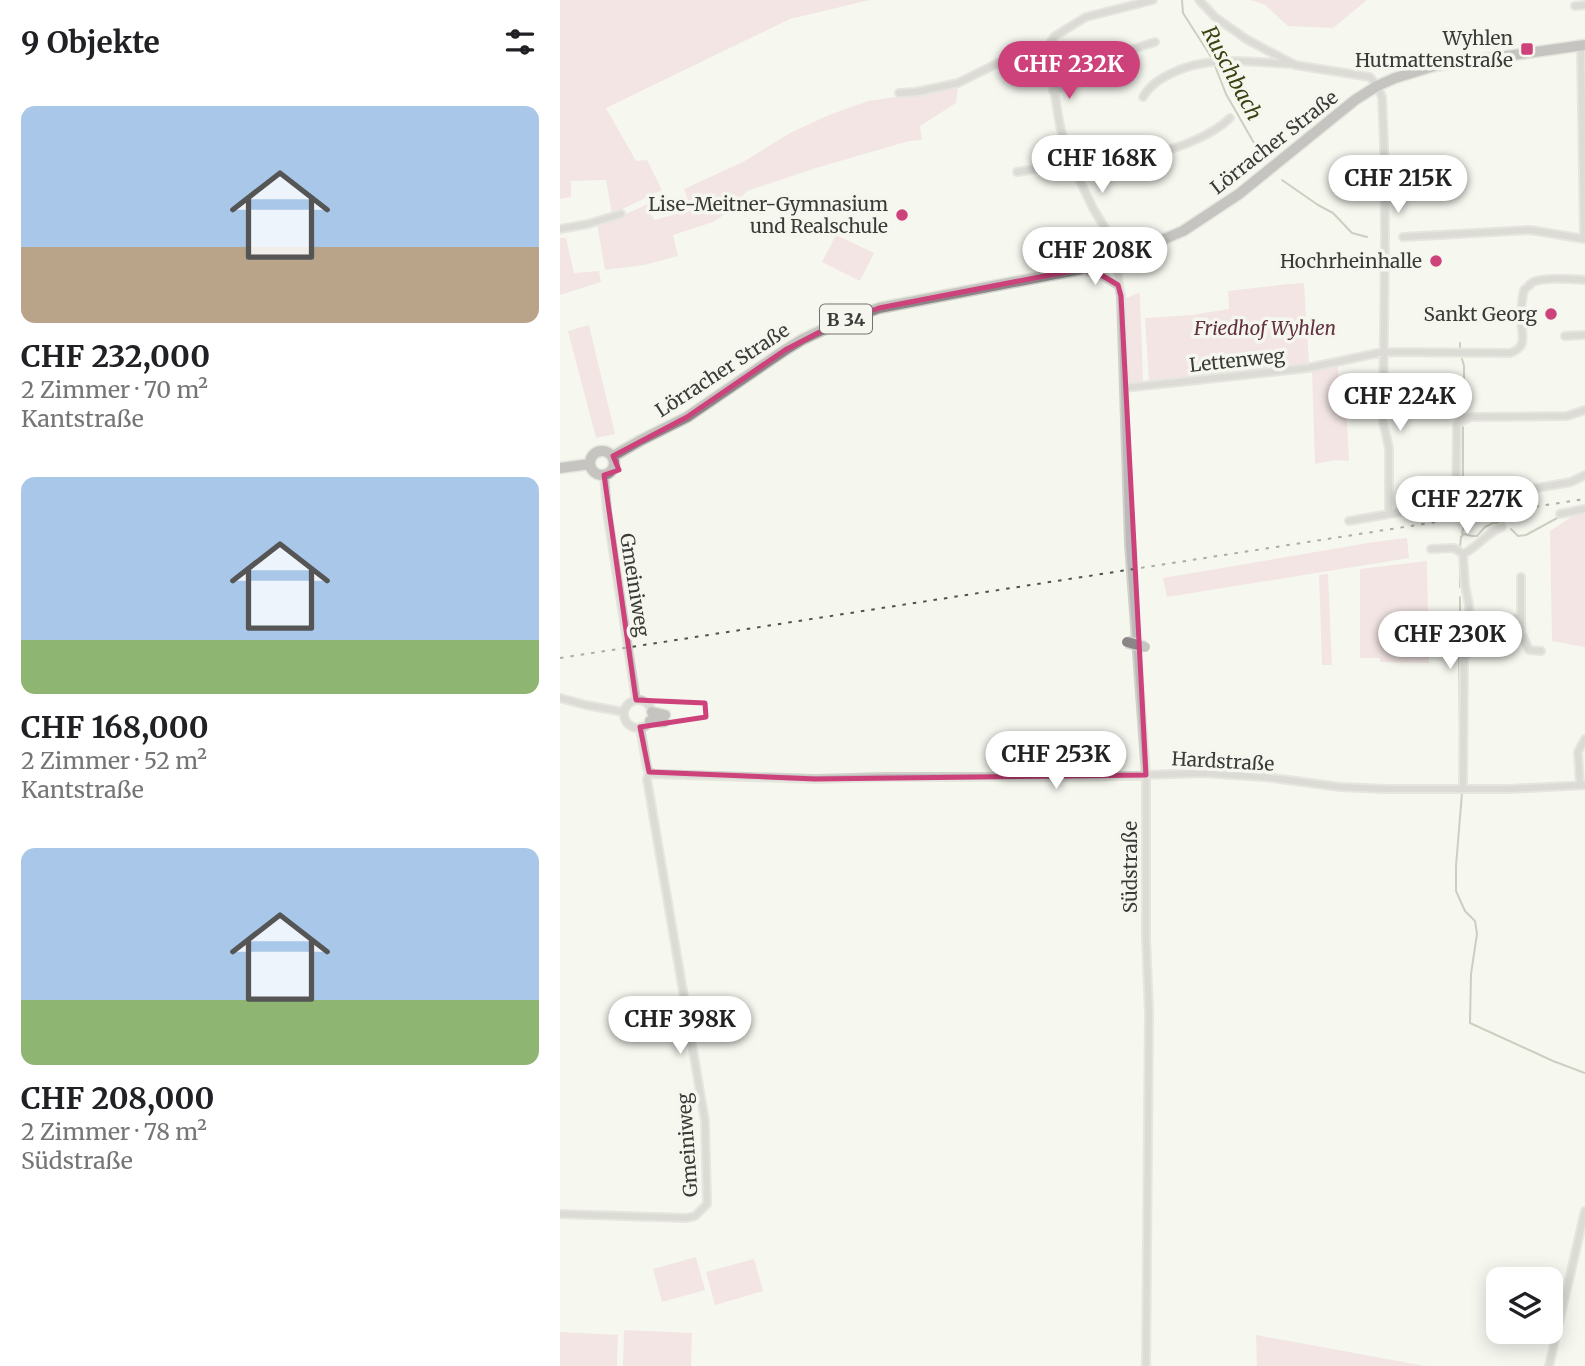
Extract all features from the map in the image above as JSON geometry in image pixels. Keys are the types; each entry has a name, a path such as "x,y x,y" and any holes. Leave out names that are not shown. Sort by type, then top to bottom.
{"main road":[{"name":"Lörracher Straße","path":"613,456 687,417 803,339 857,315 879,308 1081,269 1117,259 1183,231 1224,205 1355,100 1395,78 1432,67 1583,46"},
{"path":"600,451 613,456 615,462 610,472 604,475 596,473 590,464 594,454 600,451"},
{"path":"560,468 590,464"},
{"path":"1127,642 1145,648"},
{"path":"651,717 664,718"}],"street":[{"path":"899,93 957,83 1006,59 1021,57 1038,60 1055,36 1068,26 1086,17 1153,0"},
{"path":"1199,0 1215,17 1238,34 1295,65"},
{"path":"1575,6 1585,5"},
{"path":"1053,91 1065,87 1112,58 1155,42"},
{"path":"1403,237 1530,230 1584,239 1583,46"},
{"path":"1273,53 1276,59 1273,63"},
{"name":"Südstraße","path":"1038,60 1047,71 1071,162 1111,240 1117,259 1121,296 1129,545 1146,775 1149,1013 1146,1366"},
{"path":"1143,97 1156,81 1184,68 1216,61 1295,65 1365,75 1377,86 1382,97 1384,143 1382,422 1390,448 1389,514"},
{"path":"1017,172 1101,156 1144,155 1164,151 1223,125 1230,118"},
{"path":"560,229 621,214"},
{"path":"1111,240 1155,244"},
{"path":"1081,269 1103,276 1118,285"},
{"name":"Lettenweg","path":"1124,388 1308,368 1383,352 1510,353 1522,344 1524,290 1537,281 1585,280"},
{"path":"1565,336 1585,335"},
{"path":"1456,503 1458,425 1461,421 1471,417 1567,416 1585,410"},
{"name":"Gmeiniweg","path":"604,475 636,700"},
{"path":"1349,522 1571,482 1585,475"},
{"path":"1560,514 1585,509"},
{"path":"1463,554 1471,551 1490,532 1502,527"},
{"path":"1431,549 1454,548 1463,554"},
{"path":"1463,554 1471,640 1464,660 1464,789"},
{"path":"1521,577 1521,633 1529,650 1541,650"},
{"path":"1471,640 1521,616"},
{"path":"560,698 624,712"},
{"path":"636,700 649,704 651,717 646,725 640,727 629,724 624,716 628,704 636,700"},
{"name":"Gmeiniweg","path":"560,1214 687,1217 695,1216 707,1204 705,1122 640,727"},
{"path":"1583,785 1578,752 1585,739"},
{"name":"Hardstraße","path":"649,772 815,779 1230,774 1340,787 1509,789 1583,785"},
{"path":"1549,1366 1585,1211"}],"highlighted area":[{"path":"1081,269 1103,276 1118,285 1121,296 1146,775 815,779 649,772 640,727 706,717 705,703 636,700 604,475 619,470 613,456 687,417 785,350 837,323 879,308"}],"green space":[{"path":"560,0 870,0 790,19 606,108 636,161 647,160 662,190 612,214 606,180 571,181 571,197 560,199"},
{"path":"1251,0 1367,0 1333,28 1288,26 1265,5"},
{"path":"958,88 956,103 920,126 922,140 909,141 816,168 747,191 727,213 713,222 673,235 678,256 644,265 605,270 597,224 613,220 648,204 654,220 692,210 684,189 743,162 792,132 829,115 868,101"},
{"path":"836,235 874,253 860,281 822,262"},
{"path":"560,238 566,238 574,273 599,271 601,282 560,295"},
{"name":"Friedhof Wyhlen","path":"1304,283 1309,365 1149,381 1145,318 1229,309 1228,291"},
{"path":"1139,293 1143,381 1131,385 1127,381 1125,305 1126,298"},
{"path":"589,325 615,434 596,438 568,331"},
{"path":"1338,365 1339,386 1345,386 1349,461 1335,460 1315,464 1312,370"},
{"path":"1585,514 1585,647 1552,641 1550,531 1573,516"},
{"path":"1407,538 1409,558 1167,597 1163,578 1374,542"},
{"path":"1427,561 1429,663 1380,662 1380,658 1360,658 1360,569"},
{"path":"1328,574 1332,665 1322,665 1319,575"},
{"path":"696,1257 705,1290 662,1302 653,1269"},
{"path":"754,1259 763,1291 715,1305 706,1272"},
{"path":"624,1330 692,1333 691,1366 623,1366"},
{"path":"560,1332 618,1335 617,1366 560,1366"},
{"path":"1256,1335 1425,1366 1257,1366"}],"waterway":[{"name":"Ruschbach","path":"1182,0 1183,13 1213,60"},
{"name":"Ruschbach","path":"1215,66 1226,94 1262,157"},
{"name":"Ruschbach","path":"1282,180 1333,213 1352,233 1367,237"},
{"path":"1460,343 1460,349"},
{"path":"1462,359 1462,416"},
{"path":"1463,427 1463,495"},
{"path":"1463,507 1464,515"},
{"path":"1511,529 1518,536 1526,535 1559,517"},
{"path":"1460,548 1464,534 1477,536 1493,523 1504,523"},
{"path":"1462,534 1464,525"},
{"path":"1460,562 1460,587"},
{"path":"1460,597 1460,614"},
{"path":"1461,618 1462,634"},
{"path":"1460,648 1461,639"},
{"name":"Ruschbach","path":"1459,652 1460,732"},
{"name":"Ruschbach","path":"1462,793 1456,891 1465,911 1475,921 1477,934 1471,974 1470,1023 1585,1073"}],"railway":[{"path":"560,658 1585,499"}],"place":[{"name":"Wyhlen Hutmattenstraße","path":"1527,49"},
{"name":"Lise-Meitner-Gymnasium und Realschule","path":"902,215"},
{"name":"Hochrheinhalle","path":"1436,261"},
{"name":"Sankt Georg","path":"1551,314"}]}
